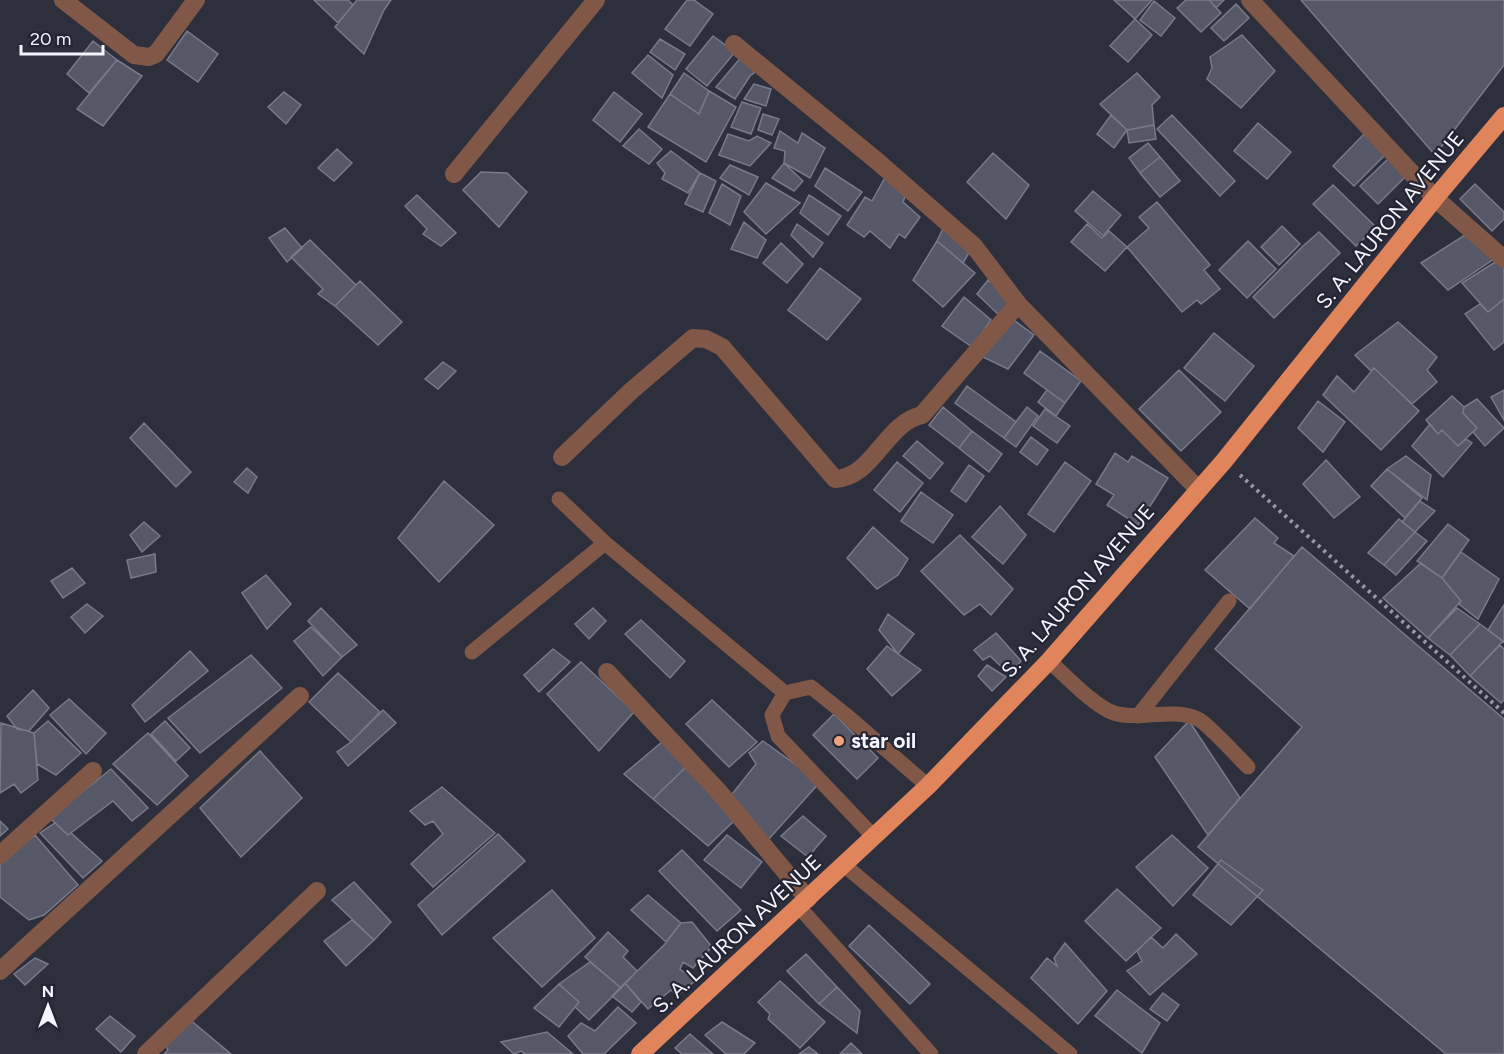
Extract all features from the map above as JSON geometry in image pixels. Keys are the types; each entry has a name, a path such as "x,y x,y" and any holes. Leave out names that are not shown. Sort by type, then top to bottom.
{"highway":[{"name":"S. A. LAURON AVENUE","path":"640,1054 928,786 1049,661 1224,461 1435,198 1504,116"}],"street":[{"path":"63,0 134,55 141,57 156,54 196,0"},
{"path":"454,174 596,0"},
{"path":"1250,0 1435,198 1504,259"},
{"path":"734,44 878,161 974,246 1018,303 1198,489"},
{"path":"562,457 631,391 693,338 706,339 722,347 835,479 844,479 857,473 909,417 922,415 1018,303"},
{"path":"608,672 720,793 804,903"},
{"path":"0,971 300,696"},
{"path":"0,855 93,771"},
{"path":"146,1054 317,891"}],"lane":[{"path":"559,499 605,543 785,693"},
{"path":"472,652 605,543"},
{"path":"1138,716 1229,601"},
{"path":"1049,661 1101,706 1115,713 1138,716 1178,715 1198,719 1248,767"},
{"path":"873,836 778,736 772,715 785,693 811,687 928,786"},
{"path":"844,865 1070,1054"},
{"path":"804,903 931,1054"}],"path":[{"path":"1224,461 1504,713"}],"building":[{"path":"314,0 348,0 353,5 338,23"},
{"path":"357,0 391,0 364,54 335,27"},
{"path":"687,0 694,0 713,14 690,46 665,29"},
{"path":"1114,0 1152,0 1135,19"},
{"path":"1186,0 1209,0 1221,13 1201,32 1177,8"},
{"path":"1209,0 1224,0 1216,8"},
{"path":"1301,0 1504,0 1504,65 1435,155"},
{"path":"1154,1 1175,18 1161,36 1140,20"},
{"path":"1236,4 1249,18 1224,41 1211,28"},
{"path":"1135,19 1152,35 1128,62 1110,46"},
{"path":"187,31 218,54 198,82 167,60"},
{"path":"1242,35 1275,71 1241,108 1207,79 1212,68 1210,57"},
{"path":"713,36 735,52 707,86 686,69"},
{"path":"660,39 685,54 675,70 650,52"},
{"path":"93,41 117,60 89,93 67,74"},
{"path":"648,55 673,75 662,98 632,73"},
{"path":"743,55 762,67 750,76 735,99 716,87"},
{"path":"117,60 142,76 103,126 77,109"},
{"path":"684,73 709,91 699,114 670,94"},
{"path":"1137,73 1160,97 1152,105 1154,125 1127,130 1100,104"},
{"path":"754,84 771,89 766,106 744,99"},
{"path":"709,91 736,107 706,162 648,127 670,94 699,114"},
{"path":"284,92 301,105 286,124 268,107"},
{"path":"614,92 642,114 620,142 593,120"},
{"path":"742,102 761,108 751,134 731,127"},
{"path":"763,114 779,119 772,135 758,130"},
{"path":"1111,115 1127,130 1114,148 1097,134"},
{"path":"1172,115 1235,181 1220,196 1157,129"},
{"path":"1258,123 1291,152 1267,179 1234,151"},
{"path":"1154,125 1156,139 1129,143 1127,130"},
{"path":"639,129 662,149 649,164 623,146"},
{"path":"780,131 798,143 802,133 825,148 810,178 784,163 785,151 774,148"},
{"path":"1365,133 1386,154 1354,186 1333,166"},
{"path":"728,134 749,141 757,136 771,143 750,166 719,155"},
{"path":"1148,143 1160,157 1140,173 1129,158"},
{"path":"337,149 352,163 334,181 318,168"},
{"path":"671,151 700,173 688,193 662,179 665,173 657,163"},
{"path":"993,153 1029,185 1006,219 967,182"},
{"path":"1160,157 1180,181 1160,197 1140,173"},
{"path":"1390,157 1408,174 1378,204 1360,186"},
{"path":"784,163 803,181 794,191 772,178"},
{"path":"730,165 758,177 749,195 720,178"},
{"path":"825,168 862,192 848,211 815,186"},
{"path":"481,172 507,173 527,192 499,227 463,190"},
{"path":"888,172 908,189 903,202 920,217 905,238 899,234 890,248 870,231 864,237 847,225 865,197 872,201"},
{"path":"700,173 716,181 703,212 685,204"},
{"path":"766,183 800,203 766,234 744,212"},
{"path":"722,184 741,196 730,225 709,213"},
{"path":"1475,184 1504,212 1504,219 1492,231 1460,199"},
{"path":"1333,185 1376,227 1356,246 1313,204"},
{"path":"1093,191 1121,215 1103,236 1075,211"},
{"path":"417,195 456,233 441,246 423,234 427,229 405,206"},
{"path":"809,195 841,216 828,235 800,213"},
{"path":"1157,202 1210,265 1204,270 1220,289 1201,304 1197,300 1182,312 1127,247 1149,228 1139,217"},
{"path":"744,222 766,240 757,258 731,249"},
{"path":"797,224 823,243 813,257 791,235"},
{"path":"945,224 970,251 963,263 937,241"},
{"path":"1087,224 1102,238 1109,231 1127,247 1105,271 1071,242"},
{"path":"1282,226 1300,244 1279,265 1261,247"},
{"path":"285,228 302,248 287,262 269,238"},
{"path":"1319,232 1340,253 1274,318 1253,297"},
{"path":"1465,235 1494,259 1448,290 1421,263"},
{"path":"310,240 356,285 335,306 318,294 323,289 291,257"},
{"path":"937,241 975,273 943,307 913,280"},
{"path":"1248,241 1276,269 1247,298 1219,270"},
{"path":"781,243 803,264 787,283 763,263"},
{"path":"1497,261 1504,268 1504,299 1488,312 1462,283"},
{"path":"820,268 861,299 827,340 788,310"},
{"path":"988,280 1015,301 1001,317 977,294"},
{"path":"360,281 402,322 378,345 335,306"},
{"path":"964,297 991,320 972,347 942,326"},
{"path":"1504,299 1504,342 1494,350 1465,314 1480,304 1488,312"},
{"path":"1011,318 1034,335 1008,369 983,357"},
{"path":"1398,322 1437,357 1427,370 1437,382 1412,404 1374,368 1371,371 1355,355"},
{"path":"1214,333 1254,366 1225,401 1184,368"},
{"path":"1040,351 1081,381 1065,403 1024,373"},
{"path":"443,362 456,371 438,389 425,379"},
{"path":"1374,368 1419,411 1381,450 1323,395 1337,376 1354,392"},
{"path":"1179,370 1221,412 1181,451 1139,409"},
{"path":"967,386 1016,422 1004,438 955,403"},
{"path":"1047,390 1065,403 1056,416 1038,402"},
{"path":"1504,390 1504,420 1491,397"},
{"path":"1452,396 1464,407 1463,413 1477,428 1458,446 1442,430 1438,434 1426,420"},
{"path":"1477,399 1504,428 1485,446 1473,432 1477,428 1463,413 1464,407"},
{"path":"1318,401 1345,422 1323,452 1298,428"},
{"path":"943,407 972,431 959,448 929,425"},
{"path":"1027,407 1038,416 1016,447 1004,438"},
{"path":"1045,409 1070,426 1057,443 1033,426"},
{"path":"144,423 191,472 176,487 130,438"},
{"path":"1430,424 1438,434 1442,430 1458,446 1466,439 1472,443 1443,477 1412,446"},
{"path":"972,431 1002,454 989,472 959,448"},
{"path":"1031,437 1048,450 1037,465 1020,452"},
{"path":"917,441 943,463 930,479 903,456"},
{"path":"1115,453 1128,462 1132,456 1168,478 1138,525 1107,505 1114,495 1096,484"},
{"path":"1406,456 1431,475 1427,500 1387,469"},
{"path":"1326,460 1360,497 1334,518 1303,484"},
{"path":"897,462 923,483 900,512 874,490"},
{"path":"1065,462 1091,481 1054,532 1028,514"},
{"path":"969,465 984,476 966,502 951,491"},
{"path":"247,468 257,477 248,493 234,482"},
{"path":"1387,469 1422,498 1405,518 1371,486"},
{"path":"444,481 494,525 439,582 398,538"},
{"path":"921,492 953,515 933,543 901,521"},
{"path":"1420,501 1435,511 1415,532 1402,522"},
{"path":"1000,506 1026,535 1003,564 972,537"},
{"path":"1255,518 1278,538 1274,543 1294,556 1250,609 1205,570"},
{"path":"1399,519 1415,532 1384,565 1368,553"},
{"path":"144,522 160,536 142,552 130,535"},
{"path":"1448,524 1469,540 1442,578 1417,561"},
{"path":"873,527 908,559 898,575 877,589 847,558"},
{"path":"1415,532 1427,541 1396,575 1384,565"},
{"path":"960,535 1013,589 991,615 980,604 964,615 921,571"},
{"path":"1302,547 1504,719 1504,1054 1446,1054 1198,847 1302,727 1215,649"},
{"path":"1461,552 1499,579 1478,619 1459,604 1461,601 1442,578"},
{"path":"155,554 156,572 131,578 127,560"},
{"path":"1421,563 1442,578 1461,601 1428,638 1383,598"},
{"path":"72,568 85,583 63,598 51,581"},
{"path":"266,575 291,604 267,629 242,593"},
{"path":"87,604 103,616 85,633 71,617"},
{"path":"1504,605 1504,642 1488,630"},
{"path":"321,608 357,645 342,657 308,621"},
{"path":"593,608 606,621 589,639 575,624"},
{"path":"1457,608 1480,624 1450,655 1428,638"},
{"path":"888,614 914,634 898,654 879,630"},
{"path":"641,620 685,661 670,678 625,634"},
{"path":"1480,624 1503,641 1470,676 1450,655"},
{"path":"311,627 342,657 323,676 294,641"},
{"path":"996,633 1021,661 1010,675 990,656 983,660 974,650"},
{"path":"1500,645 1504,649 1504,700 1501,703 1470,676"},
{"path":"887,646 921,670 892,696 867,669"},
{"path":"553,649 570,662 539,692 524,675"},
{"path":"190,651 208,671 145,722 132,705"},
{"path":"251,655 282,688 200,753 168,718"},
{"path":"581,662 634,712 599,751 547,694"},
{"path":"987,665 1006,677 992,691 978,676"},
{"path":"338,673 380,712 351,742 309,702"},
{"path":"33,690 49,708 29,731 17,729 7,716"},
{"path":"69,699 106,733 86,754 50,715"},
{"path":"712,700 757,742 729,767 686,724"},
{"path":"383,710 396,723 348,766 337,752 351,742"},
{"path":"834,714 878,758 857,779 813,735"},
{"path":"48,721 81,753 56,775 37,764 34,733"},
{"path":"165,721 190,748 176,761 151,734"},
{"path":"1189,721 1240,798 1208,835 1155,757"},
{"path":"1,723 34,733 38,780 21,793 14,784 0,793"},
{"path":"148,733 188,776 157,805 113,764"},
{"path":"763,741 820,782 768,840 729,798 756,764 749,753"},
{"path":"662,742 686,767 653,799 624,774"},
{"path":"260,751 302,798 241,857 200,808"},
{"path":"686,767 736,819 708,846 653,799"},
{"path":"111,769 148,808 132,821 113,801 68,835 50,818"},
{"path":"442,787 495,833 433,887 411,864 443,834 433,821 425,825 410,811"},
{"path":"803,816 826,836 808,857 781,836"},
{"path":"0,821 8,829 0,836"},
{"path":"55,823 68,835 71,833 102,861 83,878 40,833"},
{"path":"498,834 525,861 442,935 418,905"},
{"path":"35,835 78,885 44,915 29,920 0,897 0,864"},
{"path":"727,835 762,862 741,888 704,860"},
{"path":"1172,835 1208,868 1173,906 1136,867"},
{"path":"682,850 741,910 717,931 659,871"},
{"path":"1221,860 1263,890 1231,925 1193,895"},
{"path":"354,882 391,922 374,940 332,900"},
{"path":"1117,889 1161,928 1126,961 1085,921"},
{"path":"552,890 595,938 542,987 493,938"},
{"path":"648,895 681,923 666,942 631,910"},
{"path":"352,920 374,940 346,966 324,941"},
{"path":"692,922 712,947 693,968 683,962 680,969 695,981 677,996 671,990 648,1009 625,983 664,945 681,923"},
{"path":"869,925 930,984 910,1004 849,946"},
{"path":"608,932 628,951 623,957 637,971 621,988 585,957"},
{"path":"1176,934 1197,954 1150,995 1127,971 1142,961 1137,951 1151,937 1163,948"},
{"path":"1065,943 1107,991 1078,1024 1031,978 1047,958 1057,966 1054,958"},
{"path":"806,954 837,987 819,1004 787,971"},
{"path":"35,958 48,964 25,985 14,974"},
{"path":"590,962 621,988 589,1020 575,1007 579,1002 559,984"},
{"path":"780,981 825,1022 800,1048 768,1019 770,1014 758,1002"},
{"path":"625,983 641,1002 632,1012 612,996"},
{"path":"559,984 579,1002 559,1027 534,1008"},
{"path":"837,987 860,1011 857,1033 819,1004"},
{"path":"1117,990 1160,1023 1142,1053 1095,1016"},
{"path":"1163,993 1179,1005 1167,1021 1150,1009"},
{"path":"618,1007 636,1023 604,1054 583,1054 568,1036 581,1023 595,1031"},
{"path":"110,1016 135,1036 121,1052 96,1029"},
{"path":"188,1018 231,1054 164,1054 168,1050 164,1043"},
{"path":"722,1022 755,1043 744,1054 726,1054 705,1035"},
{"path":"547,1032 573,1054 525,1054 521,1051 514,1054 501,1042"},
{"path":"690,1034 713,1054 682,1054 675,1048"},
{"path":"851,1043 862,1054 840,1054"},
{"path":"809,1047 818,1054 799,1054"}],"place":[{"name":"star oil","path":"839,741"}]}
